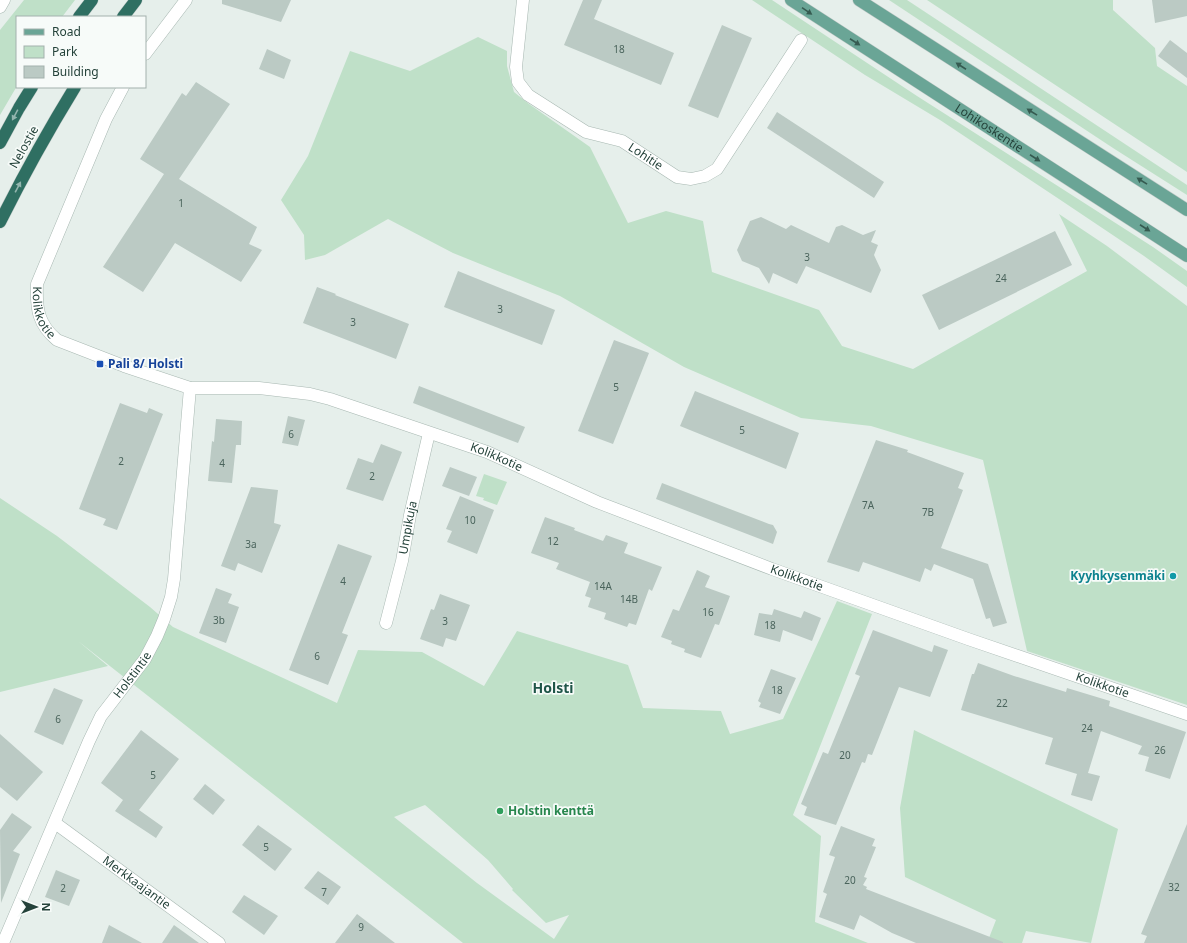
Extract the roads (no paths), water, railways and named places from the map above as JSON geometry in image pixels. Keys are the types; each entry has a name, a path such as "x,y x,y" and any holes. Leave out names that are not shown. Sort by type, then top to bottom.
{"highway":[{"path":"80,16 92,0"},
{"path":"124,16 136,0"},
{"name":"Nelostie","path":"0,143 31,88"},
{"name":"Nelostie","path":"0,222 36,154 74,88"}],"main road":[{"name":"Lohikoskentie","path":"791,0 1187,256"},
{"path":"859,0 1187,210"}],"street":[{"path":"0,7 4,0"},
{"path":"146,53 186,0"},
{"name":"Lohitie","path":"523,0 516,67 518,82 528,95 586,132 622,141 677,176 691,179 706,176 717,169 801,40"},
{"name":"Kolikkotie","path":"122,88 106,119 37,284 36,302 40,319 49,333 57,340 124,366 190,388 252,387 310,394 487,452 597,502 772,569 954,634 1187,714"},
{"name":"Holstintie","path":"3,943 101,716 145,659 164,619 171,597 174,579 190,388"},
{"name":"Umpikuja","path":"386,623 402,560 410,515 429,433"},
{"name":"Merkkaajantie","path":"55,823 218,943"}],"place":[{"name":"Pali 8/ Holsti","path":"100,364"},
{"name":"Kyyhkysenmäki","path":"1173,576"},
{"name":"Holstin kenttä","path":"500,811"}],"district":[{"name":"Holsti","path":"553,688"}]}
